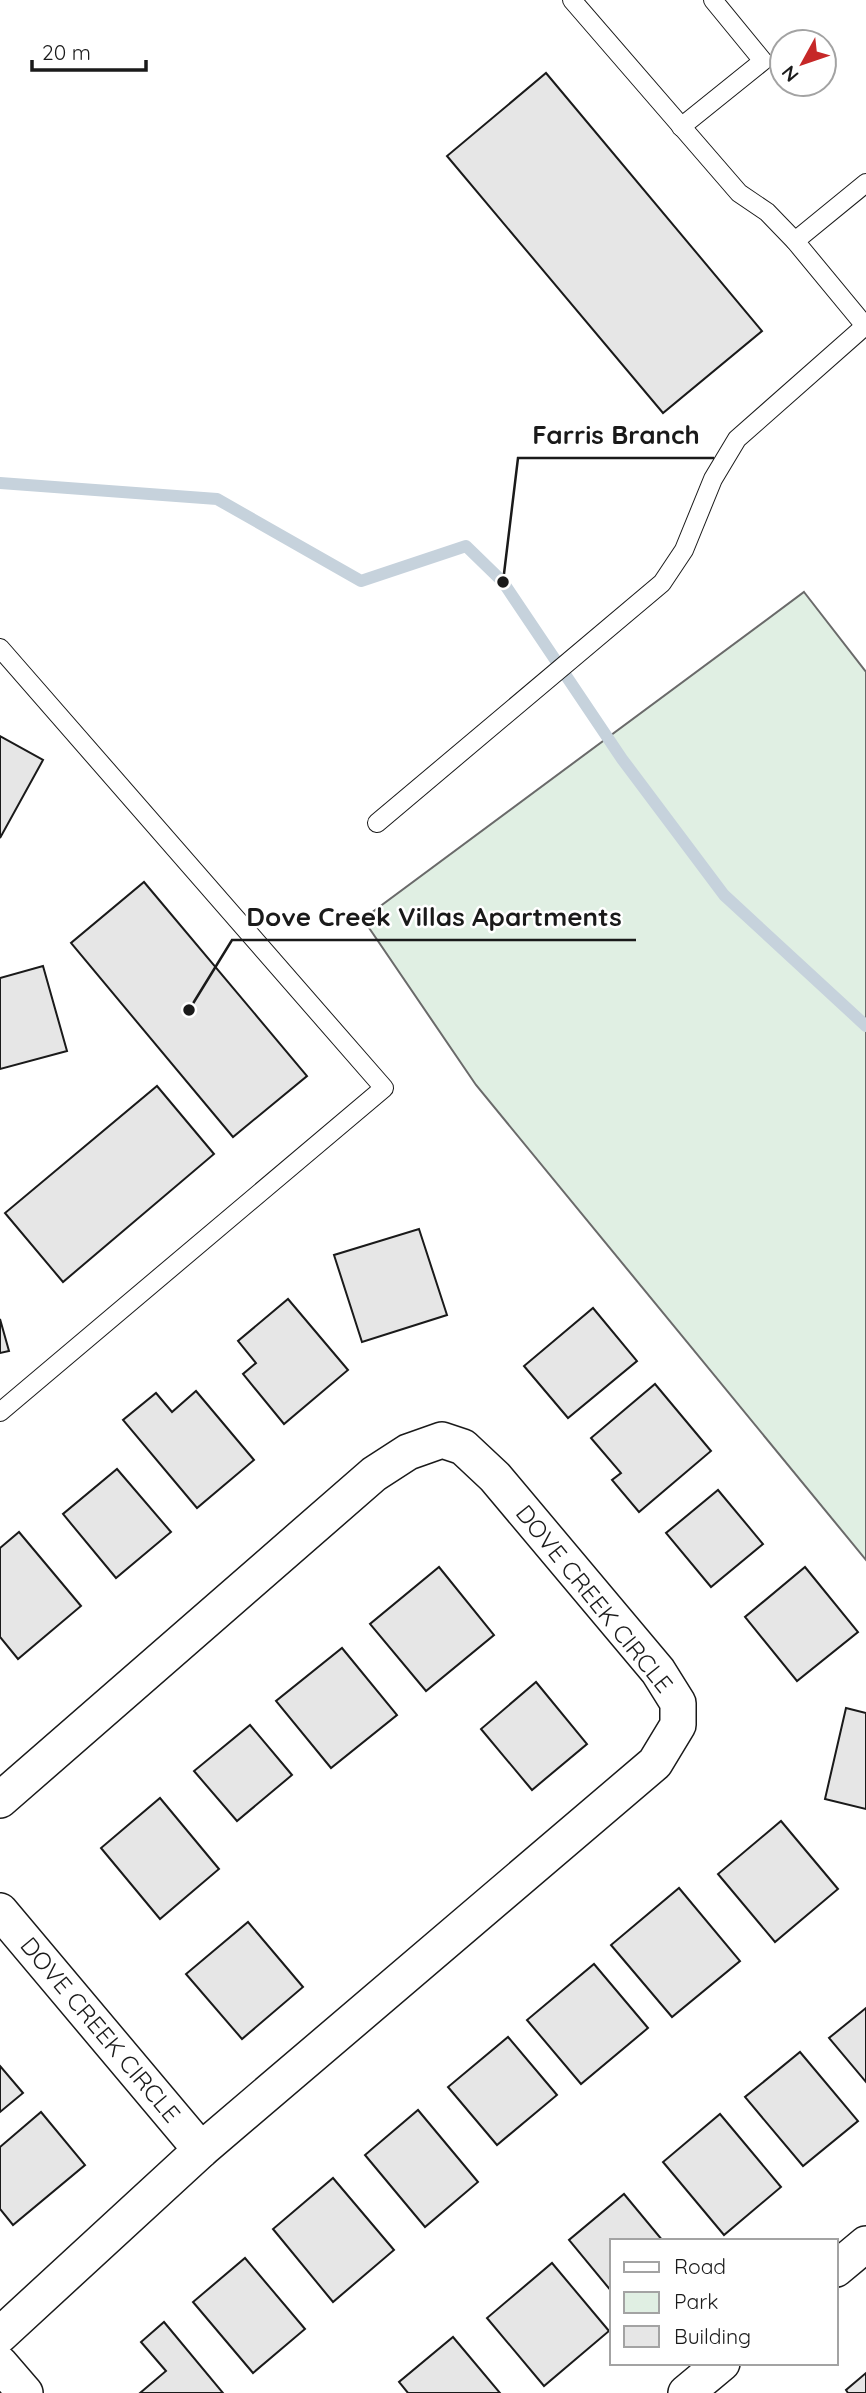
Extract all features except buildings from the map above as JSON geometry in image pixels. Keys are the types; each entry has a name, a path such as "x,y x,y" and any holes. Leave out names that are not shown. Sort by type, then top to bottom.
{"street":[{"name":"DOVE CREEK CIRCLE","path":"0,1800 374,1474 408,1452 442,1440 463,1447 495,1477 658,1671 678,1703 678,1725 655,1763 201,2150 0,2335"},
{"name":"DOVE CREEK CIRCLE","path":"0,1910 201,2150"},
{"path":"838,2267 866,2244"},
{"path":"0,2364 25,2393"},
{"path":"687,2393 720,2365"}],"lane":[{"path":"377,823 662,583 684,550 713,480 737,439 866,327 796,241 766,212 739,193 572,0"},
{"path":"681,127 764,61 713,0"},
{"path":"796,241 866,183"},
{"path":"0,648 384,1088 0,1412"}],"green space":[{"path":"804,592 866,672 866,1560 476,1085 363,919"}],"waterway":[{"path":"0,483 217,499 361,581 466,546 503,582 622,759 724,895 866,1026"}],"place":[{"name":"Farris Branch","path":"503,582"},
{"name":"Dove Creek Villas Apartments","path":"189,1010"}]}
